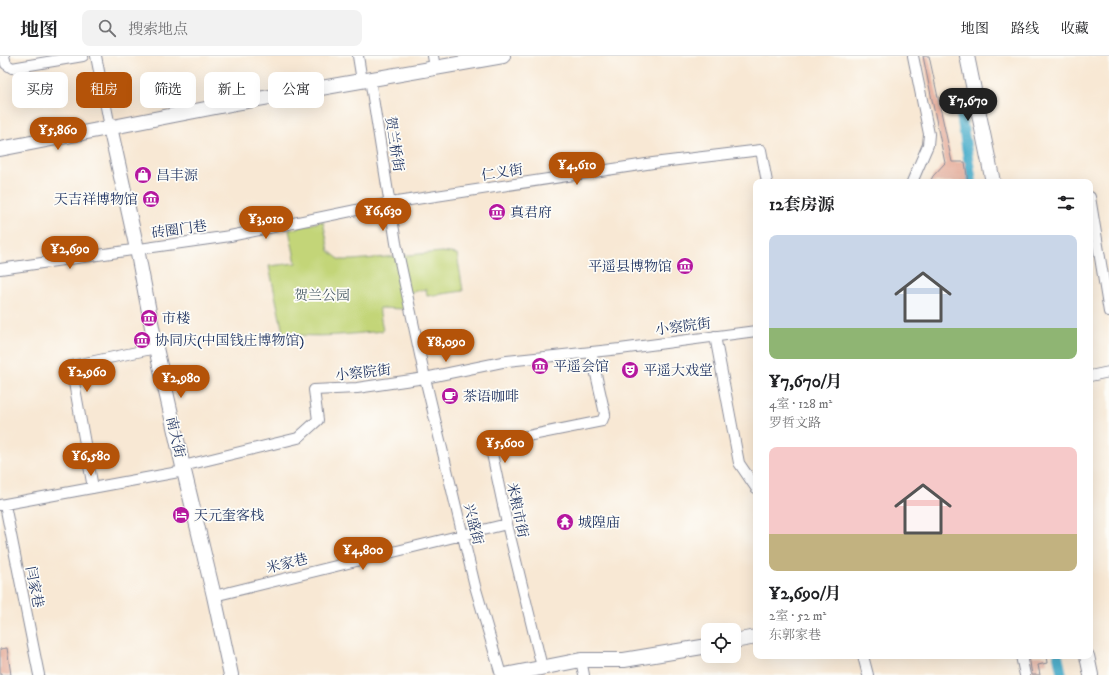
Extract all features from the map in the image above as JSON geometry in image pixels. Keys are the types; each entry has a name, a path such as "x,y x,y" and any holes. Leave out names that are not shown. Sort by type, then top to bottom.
{"street":[{"path":"4,56 6,64 12,68 83,56"},
{"path":"96,56 110,127"},
{"name":"贺兰桥街","path":"358,56 366,80 390,203 396,243 425,378"},
{"path":"0,149 110,127 366,80 434,62 503,56"},
{"path":"913,179 928,145 929,134 914,56"},
{"path":"967,56 992,179"},
{"name":"南大街","path":"110,127 137,250 156,348 231,675"},
{"name":"仁义街","path":"390,203 653,163 761,150 766,179"},
{"name":"砖圈门巷","path":"0,269 230,236 390,203"},
{"path":"1093,215 1109,312"},
{"name":"小察院街","path":"183,468 298,438 318,420 314,390 357,388 425,378 507,361 591,352 753,330"},
{"path":"715,336 739,463 753,484"},
{"path":"93,488 71,366 156,348"},
{"name":"米粮市街","path":"542,667 507,524 491,449 498,442 602,421 605,414 591,352"},
{"path":"1093,375 1109,372"},
{"name":"兴盛街","path":"425,378 475,586 501,675"},
{"path":"2,505 93,488 183,468"},
{"name":"闫家巷","path":"2,505 39,675"},
{"name":"米家巷","path":"214,596 507,524"},
{"path":"741,640 753,638"},
{"path":"505,675 581,660 624,660 701,647"},
{"path":"864,659 868,675"},
{"path":"1022,659 1025,675"},
{"path":"1087,659 1091,675"},
{"path":"581,660 584,675"}],"green space":[{"name":"贺兰公园","path":"323,221 329,251 340,260 442,252 457,254 463,291 427,296 426,289 403,294 405,309 379,308 383,331 320,336 283,333 269,266 296,263 289,230"}],"building":[{"path":"923,56 929,56 952,162 965,162 968,179 932,179 945,163"},
{"path":"7,648 11,675 0,675 0,649"},
{"path":"1029,659 1046,659 1047,663 1038,665 1040,675 1032,675"}],"waterway":[{"path":"959,103 972,179"},
{"path":"1059,659 1062,675"}],"place":[{"name":"昌丰源","path":"143,175"},
{"name":"天吉祥博物馆","path":"151,199"},
{"name":"真君府","path":"497,212"},
{"name":"平遥县博物馆","path":"685,266"},
{"name":"市楼","path":"149,318"},
{"name":"协同庆(中国钱庄博物馆)","path":"142,340"},
{"name":"平遥会馆","path":"540,366"},
{"name":"平遥大戏堂","path":"630,370"},
{"name":"茶语咖啡","path":"450,396"},
{"name":"天元奎客栈","path":"181,515"},
{"name":"城隍庙","path":"565,522"}]}
